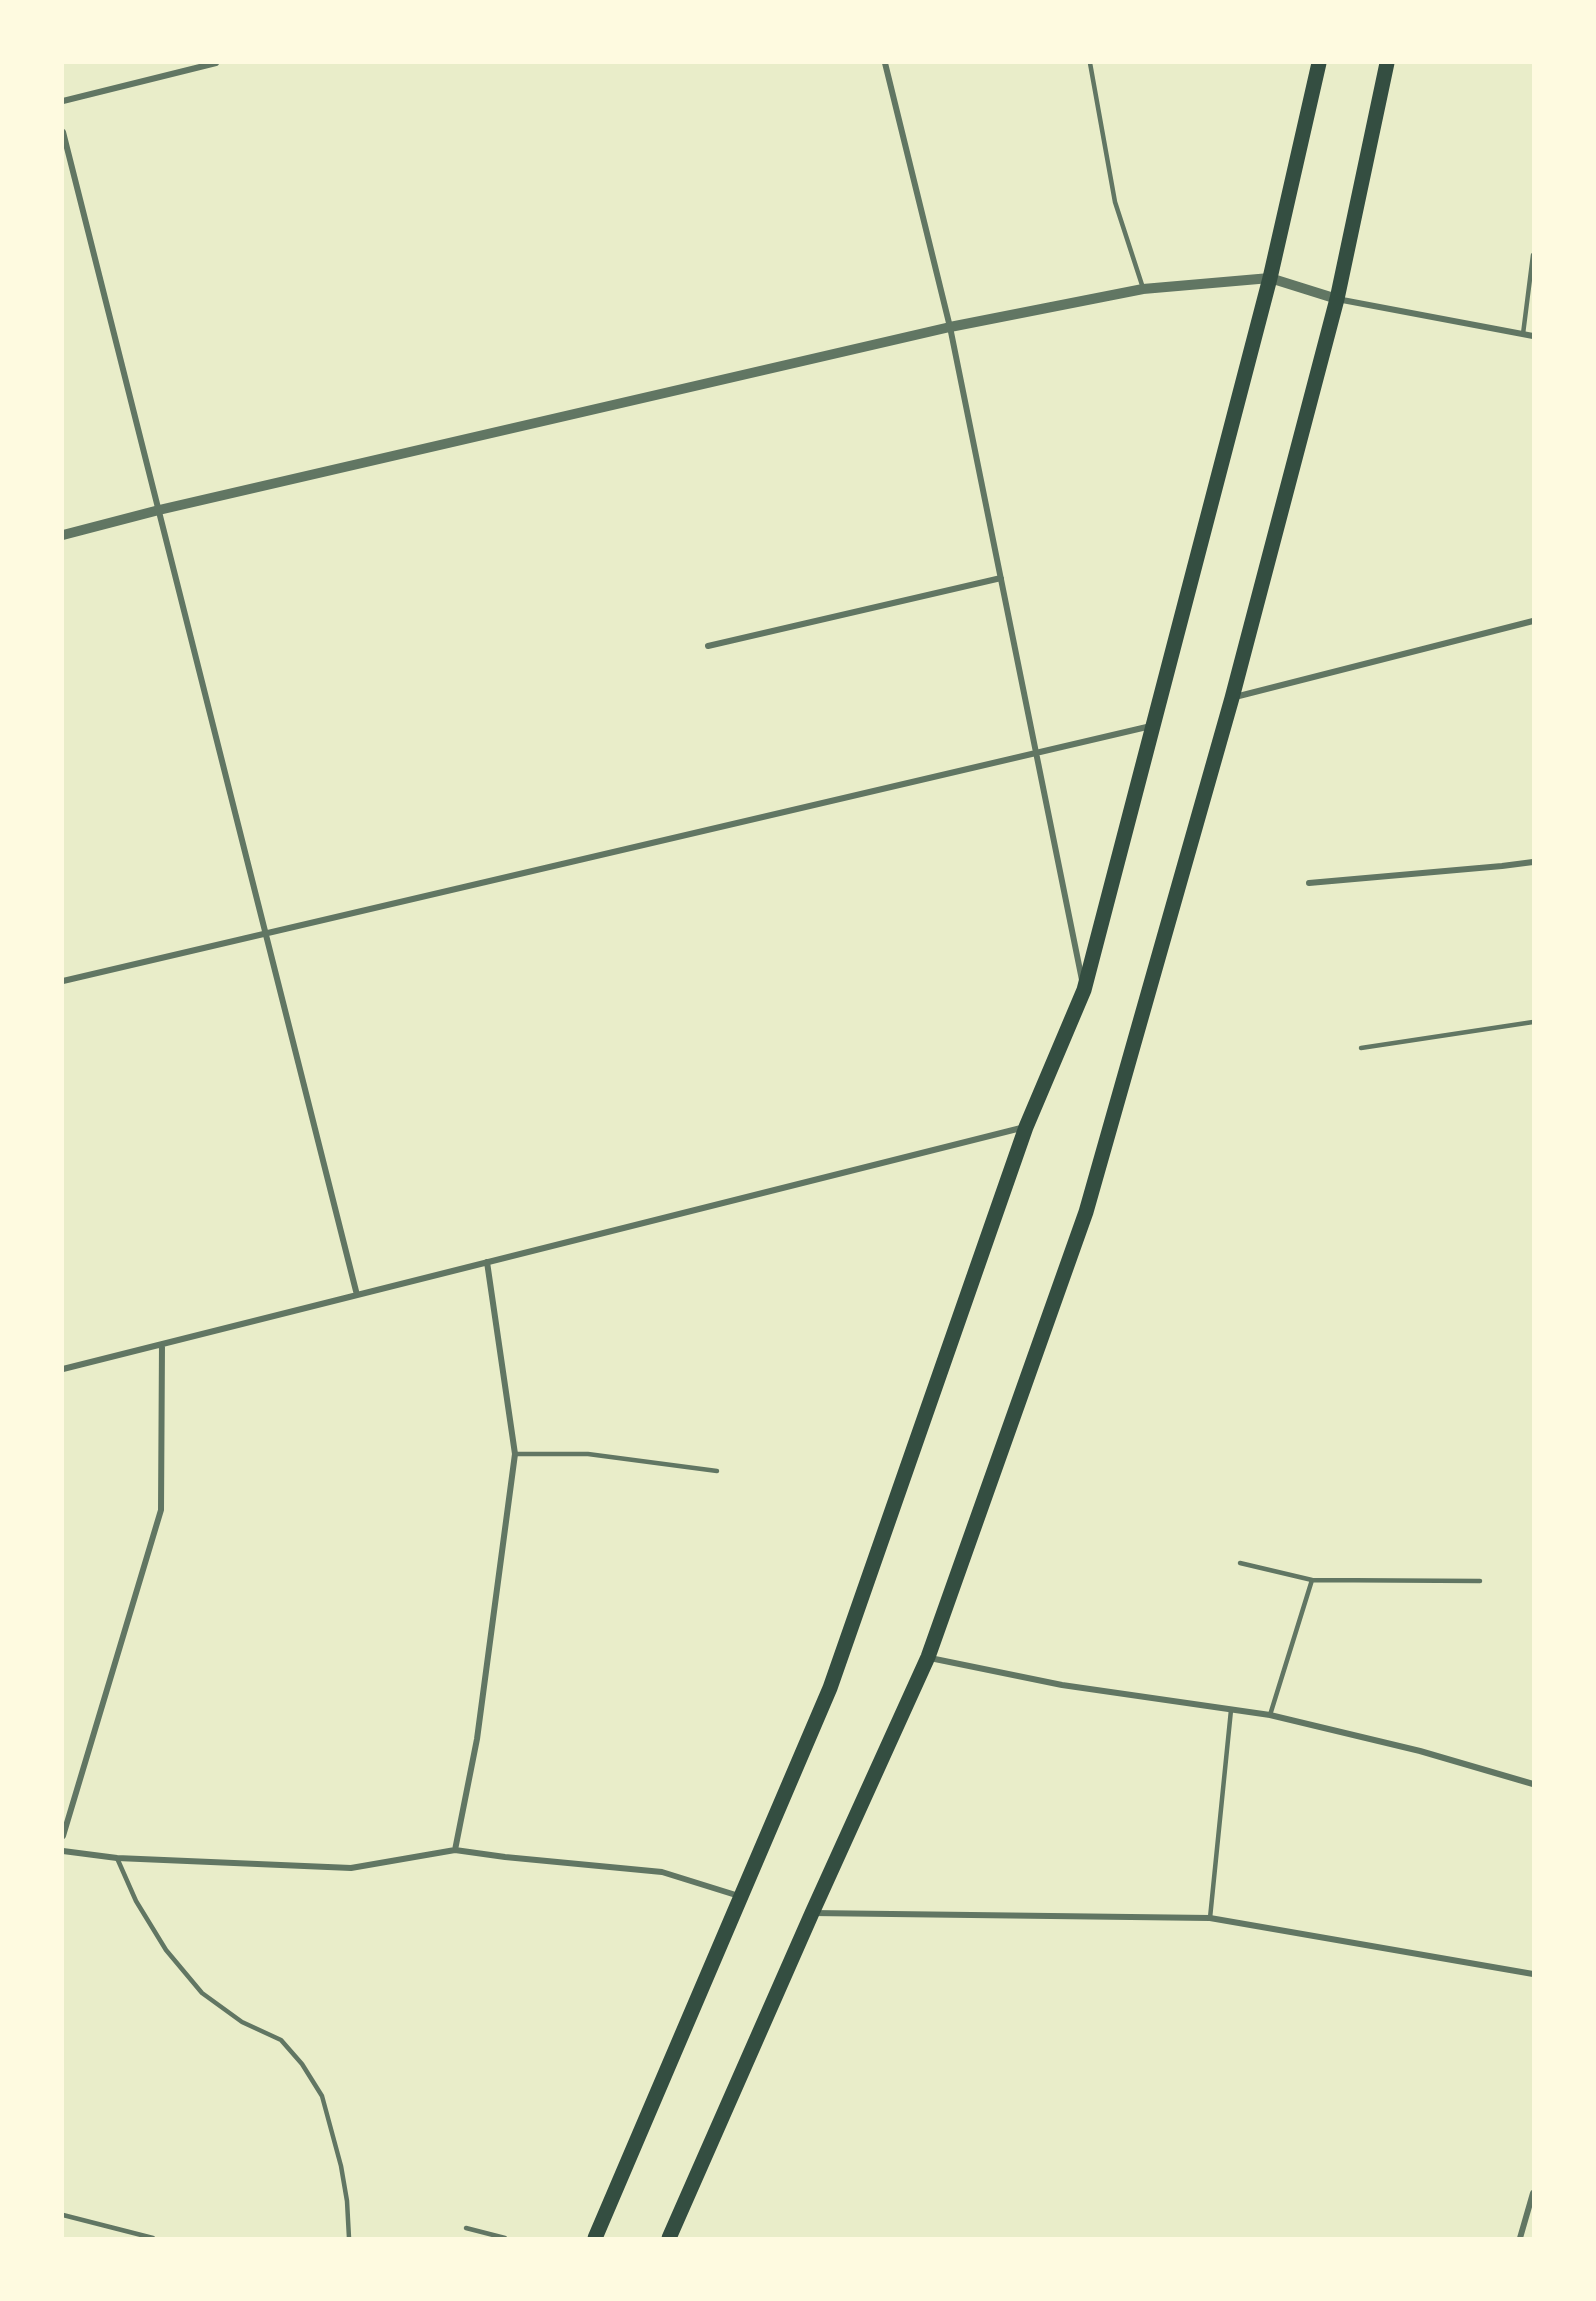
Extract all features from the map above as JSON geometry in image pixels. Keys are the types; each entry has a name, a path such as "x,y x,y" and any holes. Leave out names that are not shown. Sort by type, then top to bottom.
{"main road":[{"path":"595,2238 830,1688 1026,1127 1084,990 1270,278 1319,63"},
{"path":"669,2238 928,1657 1086,1212 1232,698 1337,299 1387,63"}],"street":[{"path":"63,101 216,63"},
{"path":"885,63 950,327 1084,990"},
{"path":"63,132 357,1295"},
{"path":"63,535 159,510 950,327 1143,289 1270,278 1337,299 1533,336"},
{"path":"708,646 1001,578"},
{"path":"1232,698 1533,621"},
{"path":"63,981 1154,725"},
{"path":"1309,883 1533,862"},
{"path":"63,1369 1026,1127"},
{"path":"455,1850 477,1739 515,1454 487,1262"},
{"path":"63,1836 161,1510 162,1344"},
{"path":"928,1657 1062,1685 1270,1715 1420,1750 1533,1784"},
{"path":"63,1851 117,1858 351,1868 455,1850 662,1872 741,1896"},
{"path":"812,1913 1210,1918 1533,1974"},
{"path":"1520,2238 1533,2193"}],"lane":[{"path":"1090,63 1115,202 1143,289"},
{"path":"1523,334 1533,255"},
{"path":"1360,1048 1533,1022"},
{"path":"515,1454 588,1454 717,1471"},
{"path":"1240,1563 1312,1580 1480,1581"},
{"path":"1270,1715 1312,1580"},
{"path":"1210,1918 1231,1710"},
{"path":"117,1858 136,1902 166,1950 202,1993 242,2022 281,2040 302,2064 322,2096 341,2166 347,2201 349,2238"},
{"path":"63,2215 153,2238"},
{"path":"466,2228 505,2238"}]}
